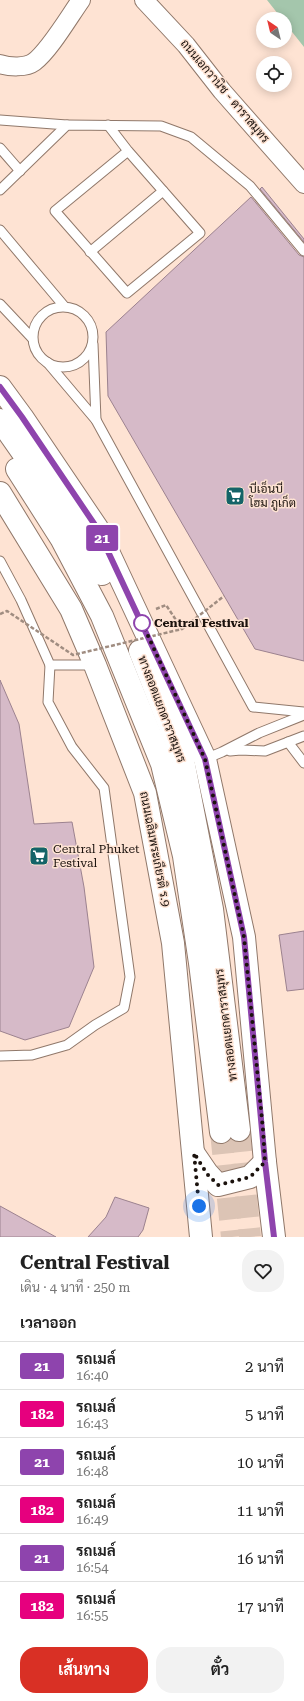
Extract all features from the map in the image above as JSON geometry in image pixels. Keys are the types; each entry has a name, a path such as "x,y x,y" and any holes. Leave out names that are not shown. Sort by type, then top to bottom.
{"main road":[{"path":"0,387 97,528 214,755 244,937 265,1162 274,1237"},
{"name":"ทางลอดแยกดาราสมุทร","path":"0,420 90,549 141,653 183,760 212,909 230,1131 200,963 184,856 162,764 102,616 60,538 0,442"},
{"name":"ถนนเฉลิมพระเกียรติ ร.9","path":"0,493 71,609 95,665 146,800 173,943 199,1206 200,1237"},
{"path":"194,1153 207,1174 218,1185 250,1177 265,1162"}],"street":[{"path":"0,64 6,66 32,63 44,53 81,0"},
{"name":"ถนนเอกวานิช - ดาราสมุทร","path":"144,0 186,44 222,91 304,184"}],"lane":[{"path":"0,120 67,125 161,126 191,137 250,186 304,251"},
{"path":"0,190 67,125"},
{"path":"108,125 128,151 200,233 127,293 55,211 128,151"},
{"path":"0,148 20,171"},
{"path":"90,252 163,191"},
{"path":"0,230 64,306"},
{"path":"0,304 32,338"},
{"path":"93,341 87,355 75,364 66,367 56,367 39,357 34,348 32,338 33,328 38,319 45,312 64,306 74,308 83,314 89,322 93,331 96,420"},
{"path":"47,362 96,420 253,706 304,714"},
{"path":"0,561 21,600 50,665 48,702 72,747 104,788 130,977 124,1008 95,1025 67,1045 32,1055 0,1056"},
{"path":"50,665 95,665"},
{"path":"214,755 259,733 304,714"},
{"path":"214,755 241,750 265,751 304,736"},
{"path":"288,742 304,763"}],"path":[{"path":"0,614 7,611 73,655 182,630 224,596"},
{"path":"156,609 166,605 182,630"}],"green space":[{"path":"267,0 304,0 304,47 292,32 292,12 276,12"}],"building":[{"path":"262,187 304,239 304,242 260,189"},
{"name":"บีเอ็นบี โฮม ภูเก็ต","path":"251,197 299,255 304,257 304,661 255,649 108,396 106,332"},
{"name":"Central Phuket Festival","path":"0,680 19,724 34,824 72,822 84,887 94,967 69,1027 25,1040 0,1031"},
{"path":"304,931 304,989 287,991 279,935"},
{"path":"115,1197 149,1208 143,1230 138,1237 88,1237 106,1217"},
{"path":"0,1206 56,1237 0,1237"}],"tunnel":[{"path":"239,1130 250,1237"},
{"path":"221,1132 232,1237"}],"bus line":[{"name":"21","path":"0,387 97,528 205,759 244,937 265,1162 274,1237"}],"place":[{"name":"บีเอ็นบี โฮม ภูเก็ต","path":"235,496"},
{"name":"Central Festival","path":"142,623"},
{"name":"Central Phuket Festival","path":"39,856"}],"route":[{"path":"142,623 205,759 244,937 263,1130 265,1162 250,1177 218,1185 207,1174 194,1153 199,1206"}]}
